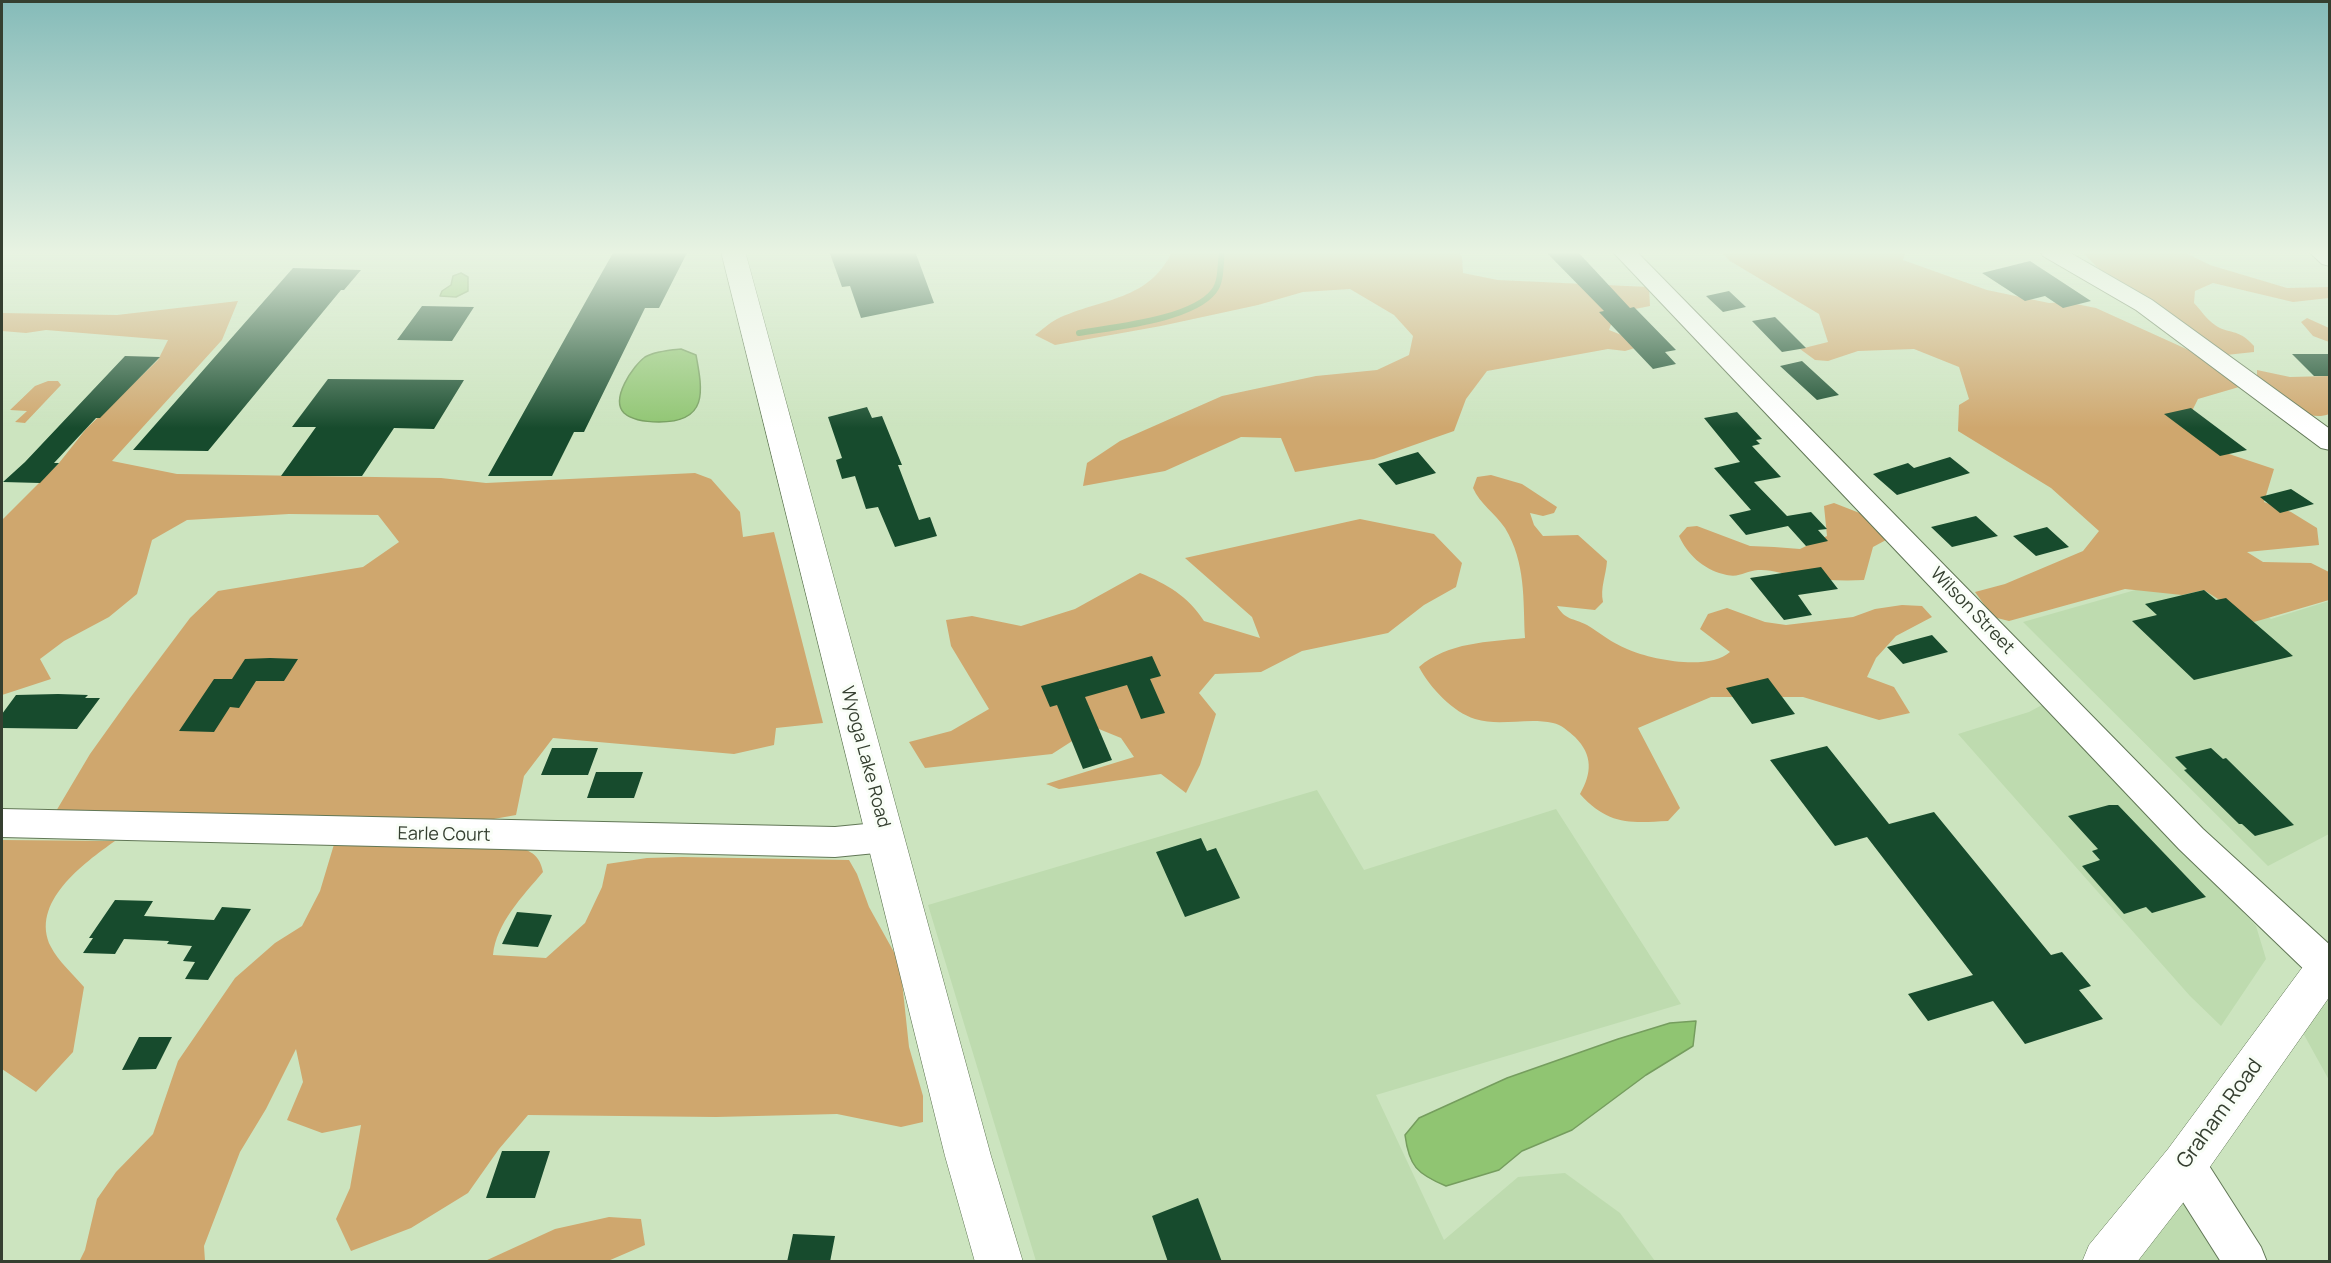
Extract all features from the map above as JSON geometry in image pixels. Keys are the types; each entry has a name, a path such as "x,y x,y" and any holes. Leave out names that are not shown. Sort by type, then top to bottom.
{"street":[{"name":"Wyoga Lake Road","path":"748,310 968,1156 999,1262"},
{"name":"Wilson Street","path":"1680,310 2191,839 2328,964"},
{"path":"2151,310 2330,442"},
{"name":"Earle Court","path":"2,823 126,824 410,834 835,842 886,837"},
{"name":"Graham Road","path":"2106,1262 2184,1165 2328,964"},
{"path":"2184,1165 2246,1262"}],"shaded area":[{"path":"161,310 234,310 222,340 112,461 177,474 441,478 486,483 695,473 711,479 740,512 743,537 774,532 823,723 776,728 774,745 734,754 553,738 524,776 516,815 410,834 49,823 90,754 130,698 190,618 218,591 363,567 399,542 378,515 289,514 187,520 152,540 137,594 109,617 64,641 40,659 51,679 2,695 2,520 59,463 86,429 158,360 168,340 46,330 26,333 2,331 2,313 117,315"},
{"path":"1080,310 1235,310 1055,345 1035,335 1057,319"},
{"path":"1385,310 1630,310 1615,313 1609,330 1629,338 1635,348 1625,351 1608,349 1487,371 1466,399 1454,431 1374,459 1295,472 1281,438 1241,437 1165,471 1083,486 1087,463 1120,441 1222,396 1316,376 1377,370 1409,355 1413,336 1394,315"},
{"path":"1812,310 2100,310 2193,352 2239,387 2198,399 2191,413 2226,453 2274,469 2264,502 2291,512 2317,528 2319,545 2247,552 2263,562 2311,563 2329,572 2329,600 2254,622 2204,590 2182,595 2125,589 2009,621 1993,617 1975,592 2005,584 2083,551 2099,531 2051,488 1958,431 1959,405 1969,399 1959,367 1914,349 1858,351 1828,361 1815,360 1800,349 1828,342 1819,314"},
{"path":"2158,310 2200,310 2215,325 2243,336 2254,346 2254,352 2226,355"},
{"path":"2307,318 2329,328 2329,342 2313,336 2301,322"},
{"path":"681,349 696,355 700,392 694,411 675,421 659,422 636,419 624,413 620,407 621,392 629,375 640,361 653,353"},
{"path":"2257,370 2290,377 2329,376 2329,414 2310,415 2291,406 2257,381"},
{"path":"48,381 58,381 61,385 25,423 15,422 27,411 10,410 35,386"},
{"path":"1491,475 1522,484 1557,507 1554,513 1543,516 1530,513 1534,525 1543,536 1578,535 1607,561 1603,602 1595,610 1557,606 1560,611 1616,644 1651,657 1680,662 1709,661 1721,658 1730,652 1700,629 1708,614 1727,608 1765,622 1786,625 1853,617 1875,609 1902,605 1922,606 1932,617 1896,636 1876,658 1867,677 1894,687 1910,713 1879,720 1803,697 1711,697 1638,728 1680,808 1668,821 1630,822 1600,812 1580,794 1587,779 1588,757 1581,744 1568,731 1556,724 1543,721 1494,722 1467,716 1443,698 1429,683 1419,667 1443,652 1456,648 1483,642 1525,638 1522,582 1517,554 1505,528 1473,488 1477,477"},
{"path":"1834,503 1875,519 1886,540 1873,547 1864,580 1815,579 1763,570 1738,575 1723,574 1696,560 1686,549 1679,536 1687,527 1697,526 1750,546 1800,549 1827,536 1824,506"},
{"path":"1360,519 1434,534 1462,563 1456,587 1424,605 1388,633 1302,651 1261,672 1215,674 1199,693 1216,714 1200,765 1186,793 1161,774 1059,789 1046,784 1134,757 1121,738 1094,727 1052,754 925,768 909,742 951,731 989,709 951,646 946,620 972,616 1021,626 1075,609 1140,573 1184,598 1204,621 1260,638 1252,617 1185,558"},
{"path":"2209,569 2271,619 2329,601 2329,834 2268,866 2023,622"},
{"path":"2042,705 2256,926 2266,959 2221,1026 2190,996 1958,734 2029,712"},
{"path":"1317,790 1364,870 1556,809 1681,1004 1376,1095 1444,1240 1518,1177 1565,1173 1620,1213 1655,1261 1036,1261 928,905"},
{"path":"2,840 115,841 75,873 63,886 53,900 47,915 46,931 51,947 84,987 73,1052 36,1092 2,1069"},
{"path":"335,841 506,845 530,852 538,859 543,872 519,900 505,921 495,943 493,955 546,958 585,923 602,887 607,864 647,858 682,857 849,860 857,874 869,907 900,963 909,1047 923,1096 923,1122 901,1127 837,1114 716,1117 528,1115 499,1149 468,1193 411,1228 351,1251 336,1219 350,1188 361,1125 322,1133 287,1120 303,1082 296,1049 266,1109 240,1152 204,1246 205,1261 79,1262 85,1250 97,1199 116,1172 153,1134 178,1061 235,978 275,943 302,926 320,891"},
{"path":"2329,962 2329,1080 2292,1013"},
{"path":"1696,1021 1693,1046 1646,1075 1572,1130 1522,1151 1499,1170 1446,1186 1421,1173 1412,1162 1405,1135 1419,1118 1507,1078 1618,1039 1670,1023"},
{"path":"2184,1165 2246,1262 2106,1262"},
{"path":"609,1217 641,1219 645,1245 608,1261 485,1261 555,1229"}],"building":[{"path":"256,310 325,310 208,451 133,450"},
{"path":"419,310 472,310 452,341 397,340"},
{"path":"581,310 644,310 584,432 574,432 552,476 488,476"},
{"path":"858,310 900,310 861,318"},
{"path":"1637,310 1676,350 1665,352 1676,364 1653,369 1599,312"},
{"path":"1775,317 1806,348 1782,352 1752,321"},
{"path":"2292,354 2330,354 2330,376 2314,376"},
{"path":"125,356 160,357 100,418 96,418 54,463 59,463 40,483 3,482 25,462"},
{"path":"1802,361 1839,395 1817,400 1780,366"},
{"path":"328,379 464,380 434,429 394,428 362,476 281,476 316,427 292,427"},
{"path":"867,407 872,418 882,416 902,465 898,465 919,520 930,517 937,536 895,547 878,507 866,509 855,476 842,479 836,460 842,458 828,417"},
{"path":"2191,408 2247,450 2220,456 2164,414"},
{"path":"1737,412 1762,439 1756,440 1760,444 1752,446 1781,477 1754,482 1787,516 1811,512 1827,529 1818,530 1828,541 1806,546 1788,526 1746,535 1729,515 1751,510 1714,468 1740,462 1704,418"},
{"path":"1418,452 1436,473 1396,485 1378,464"},
{"path":"1950,457 1970,473 1897,495 1873,474 1908,463 1914,468"},
{"path":"2291,489 2314,504 2280,513 2260,497"},
{"path":"1976,516 1998,536 1952,547 1931,527"},
{"path":"2047,527 2069,547 2036,556 2013,536"},
{"path":"1821,567 1838,589 1798,595 1812,615 1784,620 1750,578"},
{"path":"2204,590 2216,600 2226,598 2293,656 2194,680 2132,621 2157,615 2145,604"},
{"path":"1932,635 1948,652 1903,664 1887,647"},
{"path":"1152,656 1161,676 1150,679 1165,713 1141,719 1127,685 1085,697 1112,760 1083,769 1057,705 1050,707 1041,686"},
{"path":"245,659 298,659 284,681 256,681 239,708 230,707 214,732 179,731 214,679 232,679"},
{"path":"1768,678 1795,714 1752,724 1726,688"},
{"path":"16,695 88,695 85,698 100,698 77,729 2,728 2,714"},
{"path":"1827,746 1889,824 1934,812 2051,955 2062,952 2091,986 2079,990 2103,1019 2025,1044 1993,1001 1928,1021 1908,994 1973,975 1867,837 1835,846 1770,760"},
{"path":"552,748 598,748 588,775 541,775"},
{"path":"2211,748 2223,759 2226,758 2294,825 2255,836 2239,824 2184,770 2187,769 2175,757"},
{"path":"596,772 643,772 634,798 587,798"},
{"path":"2109,805 2118,805 2206,897 2152,913 2146,907 2124,914 2082,866 2100,860 2092,851 2098,849 2068,816"},
{"path":"1201,838 1207,851 1216,848 1240,898 1185,917 1156,852"},
{"path":"115,900 153,901 144,916 214,920 222,907 251,909 208,980 185,979 195,962 183,961 192,946 167,944 169,941 124,939 115,954 83,953 93,938 89,938"},
{"path":"517,912 552,915 538,947 502,944"},
{"path":"139,1037 172,1037 156,1069 122,1070"},
{"path":"502,1151 550,1151 535,1198 486,1198"},
{"path":"1198,1198 1222,1262 1168,1262 1152,1216"},
{"path":"793,1234 835,1236 830,1262 787,1262"}],"waterway":[{"path":"1079,333 1151,321 1185,310"}]}
